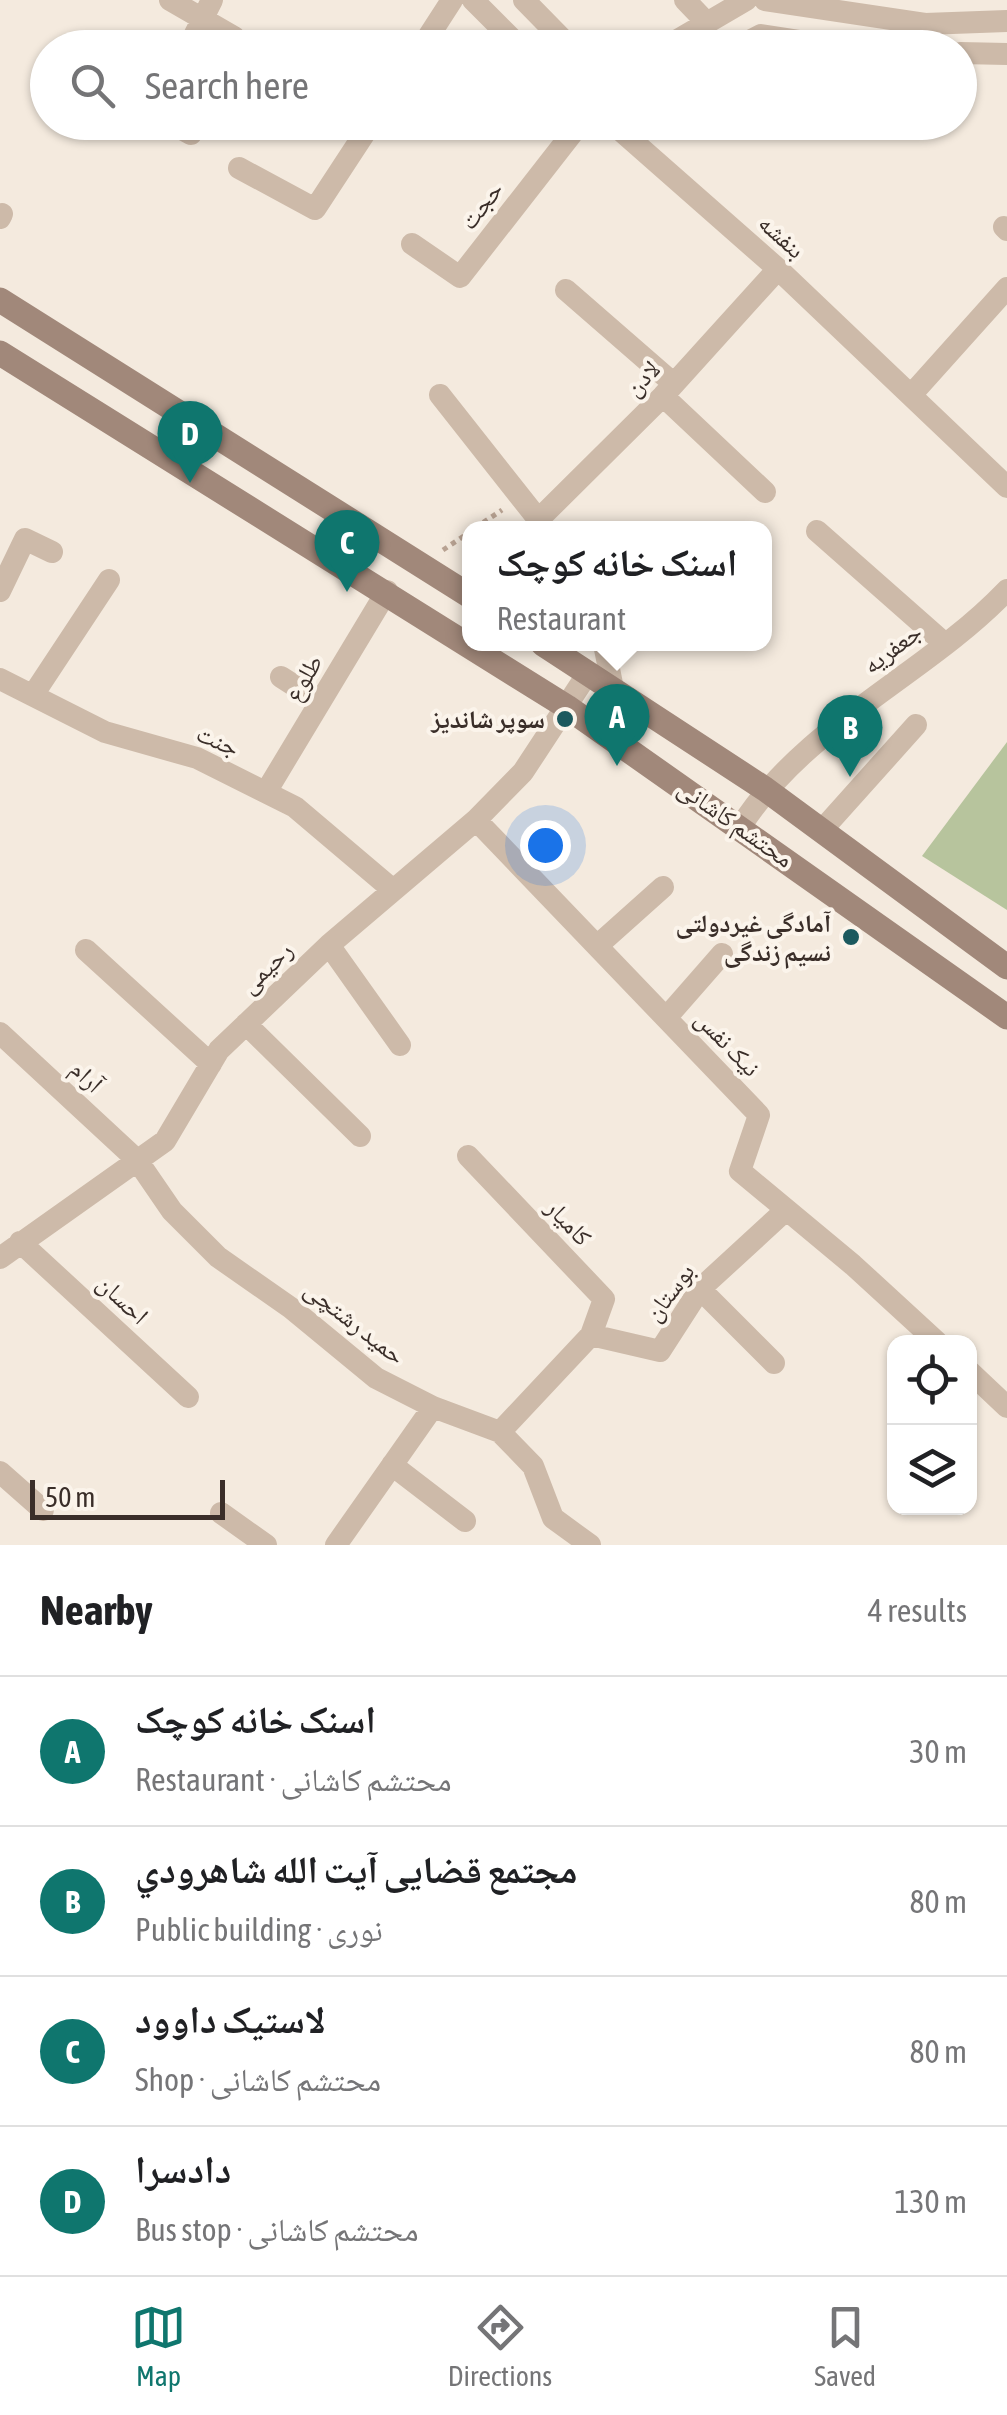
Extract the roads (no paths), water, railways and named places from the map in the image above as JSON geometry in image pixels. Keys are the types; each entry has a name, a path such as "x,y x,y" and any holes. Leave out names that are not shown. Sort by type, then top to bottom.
{"main road":[{"path":"0,300 462,591"},
{"name":"محتشم کاشانی","path":"0,353 462,639"},
{"name":"محتشم کاشانی","path":"481,651 742,826 1007,1017"},
{"name":"محتشم کاشانی","path":"553,651 765,789 1007,967"}],"street":[{"path":"170,0 207,9 227,30"},
{"path":"433,30 452,0"},
{"path":"473,0 503,30"},
{"path":"524,0 553,30"},
{"path":"685,0 707,23"},
{"path":"695,30 746,0"},
{"path":"765,0 924,24 1007,21"},
{"path":"977,54 1007,54"},
{"path":"239,168 316,210 361,140"},
{"name":"حجت","path":"412,244 460,276 567,140"},
{"name":"بنفشه","path":"631,140 778,269 1007,487"},
{"name":"لادن","path":"545,521 778,269"},
{"path":"912,394 1007,288"},
{"path":"566,290 669,390 765,492"},
{"name":"لادن","path":"440,394 540,521"},
{"path":"817,531 944,643"},
{"path":"0,591 25,539 52,552"},
{"path":"32,696 109,580"},
{"name":"جعفریه","path":"742,826 765,789 889,683 982,616 1007,590"},
{"name":"طلوع","path":"266,792 387,591"},
{"path":"605,651 612,689"},
{"name":"رحیمی","path":"0,1258 165,1141 211,1064 246,1024 329,944 476,820 523,772 588,673"},
{"path":"281,676 320,702"},
{"name":"جنت","path":"0,679 105,732 197,758 295,807 393,890"},
{"path":"822,830 916,725"},
{"name":"نیک نفس","path":"476,820 759,1114 740,1171 929,1335"},
{"path":"597,946 663,887"},
{"path":"329,944 400,1045"},
{"path":"86,950 211,1064"},
{"path":"666,1018 722,954"},
{"path":"246,1024 360,1136"},
{"name":"آرام","path":"0,1032 137,1160"},
{"name":"کامیار","path":"468,1156 604,1299 591,1334"},
{"name":"حمید رشتچی","path":"137,1160 172,1211 218,1258 291,1308 376,1378 433,1407 500,1432 533,1466 553,1518 585,1544"},
{"name":"بوستان","path":"591,1334 660,1351 700,1289 786,1210"},
{"name":"احسان","path":"20,1242 188,1396"},
{"path":"700,1289 774,1364"},
{"path":"500,1432 591,1334"},
{"path":"977,1379 1007,1407"},
{"path":"336,1545 433,1407"},
{"path":"392,1464 465,1521"},
{"path":"0,1472 43,1510"},
{"path":"220,1513 266,1545"}],"place":[{"name":"دادسرا","path":"190,483"},
{"name":"لاستیک داوود","path":"347,592"},
{"name":"سوپر شاندیز","path":"565,719"},
{"name":"اسنک خانه کوچک","path":"617,766"},
{"name":"مجتمع قضایی آیت الله شاهرودي","path":"850,777"},
{"name":"آمادگی غیردولتی نسیم زندگی","path":"851,937"}]}
